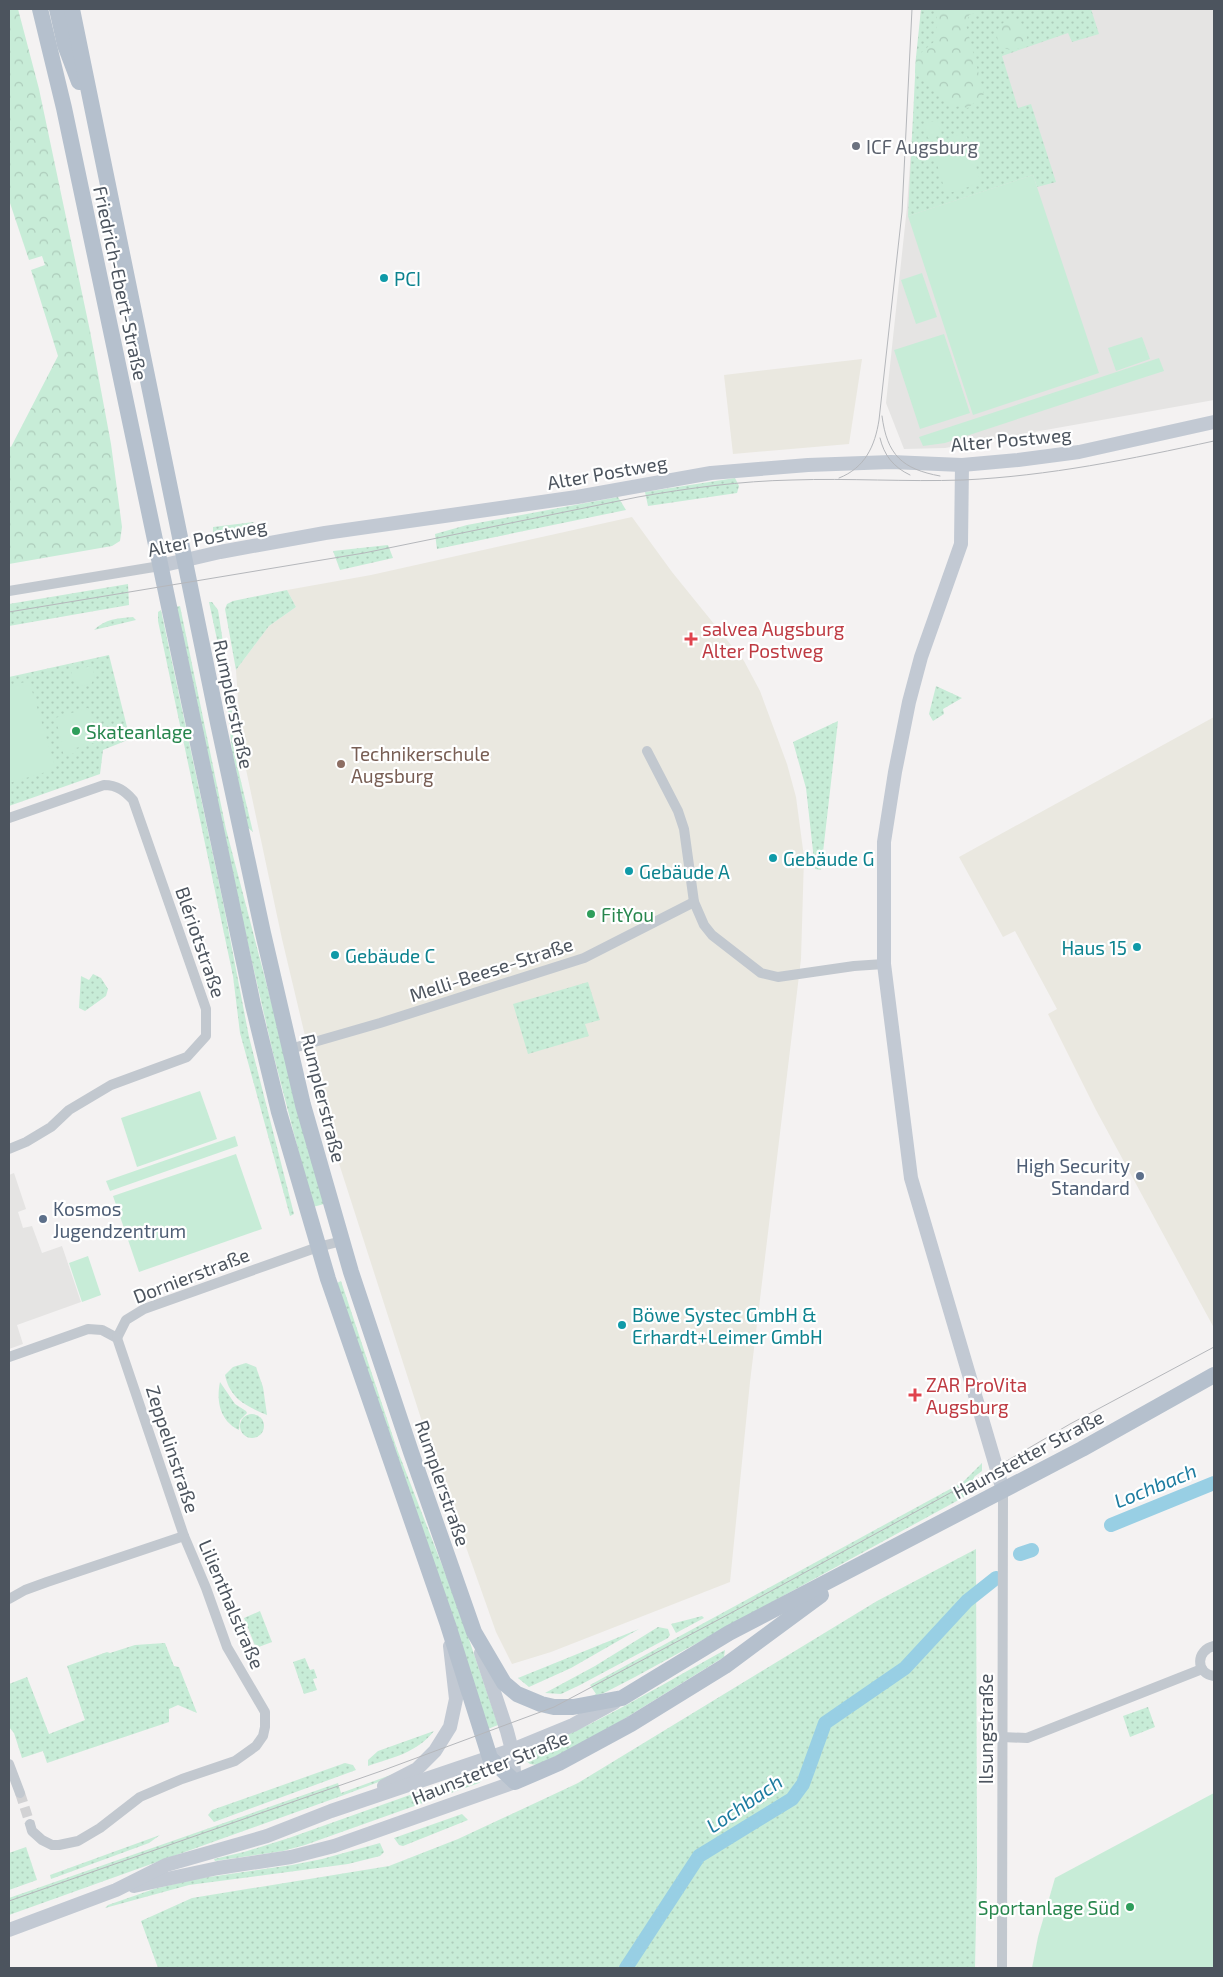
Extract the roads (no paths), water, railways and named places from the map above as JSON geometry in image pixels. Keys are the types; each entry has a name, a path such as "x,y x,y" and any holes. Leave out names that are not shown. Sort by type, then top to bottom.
{"main road":[{"name":"Friedrich-Ebert-Straße","path":"40,9 64,108 160,566"},
{"path":"57,9 66,45 96,132"},
{"name":"Friedrich-Ebert-Straße","path":"72,9 184,560"},
{"name":"Rumplerstraße","path":"184,560 263,933 304,1105 342,1241 411,1452 474,1632 504,1682 523,1697 554,1707 573,1707 622,1698"},
{"path":"160,566 253,1005 279,1112 318,1247 448,1625 490,1758 515,1782"},
{"name":"Haunstetter Straße","path":"622,1698 729,1633 1082,1449 1214,1376"},
{"name":"Haunstetter Straße","path":"515,1782 560,1763 603,1741 725,1666 860,1565"}],"street":[{"name":"Alter Postweg","path":"9,591 160,566 325,533 558,500 711,473 759,468 852,463 962,465 1018,460 1079,452 1214,422"},
{"path":"962,465 961,544 921,657 910,699 895,772 884,842 884,964 911,1178 1003,1490"},
{"path":"647,751 678,811 687,848 694,902 704,925 712,935 761,973 778,977 854,966 884,964"},
{"name":"Blériotstraße","path":"9,818 97,787 112,785 125,791 133,800 206,1009 206,1036 187,1057 111,1085 69,1110 51,1127 26,1142 9,1149"},
{"name":"Melli-Beese-Straße","path":"290,1048 389,1020 584,958 694,902"},
{"name":"Dornierstraße","path":"117,1338 126,1320 144,1309 318,1247 342,1241"},
{"path":"9,1357 88,1329 102,1330 117,1338"},
{"name":"Zeppelinstraße","path":"9,1599 25,1590 47,1582 184,1536 117,1338"},
{"name":"Ilsungstraße","path":"1002,1968 1003,1490"},
{"name":"Lilienthalstraße","path":"30,1824 32,1831 42,1840 52,1845 60,1846 78,1841 100,1828 140,1797 182,1779 235,1761 256,1746 263,1736 265,1712 227,1648 206,1588 184,1536"},
{"path":"331,1811 417,1770 442,1741 450,1727 456,1699 448,1625"},
{"name":"Rumplerstraße","path":"474,1632 512,1750 515,1782"},
{"path":"1214,1646 1207,1648 1201,1656 1200,1665 1206,1673 1214,1676"},
{"path":"1002,1738 1027,1738 1202,1669"},
{"name":"Haunstetter Straße","path":"9,1930 116,1890 166,1866 267,1836 331,1811 512,1750 573,1725 622,1698"},
{"path":"9,1764 20,1793"},
{"name":"Haunstetter Straße","path":"116,1890 218,1868 291,1857 334,1846 515,1782"}],"waterway":[{"name":"Lochbach","path":"1111,1525 1214,1483"},
{"name":"Lochbach","path":"1020,1554 1032,1550"},
{"name":"Lochbach","path":"626,1968 699,1856 792,1799 803,1784 825,1723 905,1668 967,1601 996,1578"}],"tunnel":[{"path":"20,1793 30,1824"}],"tram line":[{"path":"839,478 856,468 867,455 875,439 879,420 902,212 912,9"},
{"path":"882,416 888,441 899,458 916,469 940,476"},
{"path":"880,438 890,460 910,475"},
{"path":"9,612 364,553 638,497 696,488 734,483 792,480 963,480 995,478 1090,466 1214,441"},
{"path":"9,1901 384,1770 554,1707 731,1613 981,1476 1070,1424 1214,1347"}],"place":[{"name":"ICF Augsburg","path":"856,146"},
{"name":"PCI","path":"384,278"},
{"name":"salvea Augsburg Alter Postweg","path":"691,639"},
{"name":"Skateanlage","path":"76,731"},
{"name":"Technikerschule Augsburg","path":"341,764"},
{"name":"Gebäude G","path":"773,858"},
{"name":"Gebäude A","path":"629,871"},
{"name":"FitYou","path":"591,914"},
{"name":"Haus 15","path":"1137,947"},
{"name":"Gebäude C","path":"335,955"},
{"name":"High Security Standard","path":"1140,1176"},
{"name":"Kosmos Jugendzentrum","path":"43,1219"},
{"name":"Böwe Systec GmbH & Erhardt+Leimer GmbH","path":"622,1325"},
{"name":"ZAR ProVita Augsburg","path":"915,1395"},
{"name":"Sportanlage Süd","path":"1130,1907"}]}
